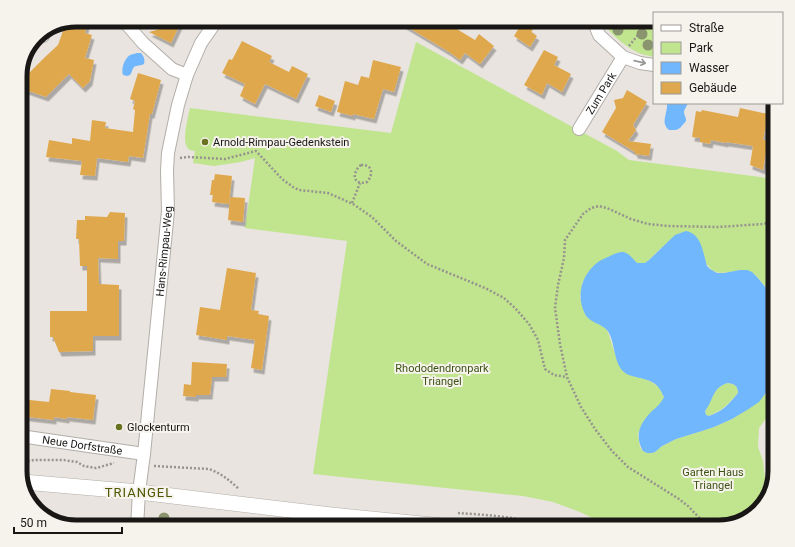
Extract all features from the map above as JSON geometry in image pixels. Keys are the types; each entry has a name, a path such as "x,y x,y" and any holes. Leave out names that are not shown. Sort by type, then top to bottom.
{"street":[{"path":"129,27 143,43 172,69 187,75"},
{"name":"Hans-Rimpau-Weg","path":"137,520 168,212 168,153 178,104 187,75 202,43 212,27"},
{"path":"596,27 599,35 622,56 640,63 653,65"},
{"name":"Zum Park","path":"579,129 622,56"},
{"name":"Neue Dorfstraße","path":"27,437 143,459"},
{"path":"29,482 139,492 324,520"}],"path":[{"path":"622,56 645,27"},
{"path":"168,160 189,157 225,159 256,152 282,179 293,187 299,190 328,193 352,203 372,217 396,241 427,264 485,288 504,298 516,308 529,324 538,340 545,369 554,375 567,377"},
{"path":"361,165 366,165 370,168 372,174 371,178 367,182 360,183 356,181 355,172 361,165"},
{"path":"352,203 360,183"},
{"path":"701,520 679,499 628,467 612,451 594,429 581,407 567,377 560,344 555,308 564,258 565,240 583,214 591,208 600,206 648,224 668,226 718,227 768,223"},
{"path":"143,459 209,469 224,477 241,491"},
{"path":"27,462 34,460 63,460 77,462 84,466 96,468 119,462"},
{"path":"453,520 476,514 526,520"}],"green space":[{"path":"607,27 653,27 653,57 641,54 630,48"},
{"name":"Rhododendronpark Triangel","path":"416,42 617,151 629,160 768,178 768,290 760,280 750,272 740,271 723,273 713,271 708,266 704,256 661,248 645,263 592,268 583,281 580,297 586,316 604,327 608,332 618,363 624,372 650,381 659,387 664,397 662,402 644,420 638,434 640,447 643,451 647,453 655,452 662,446 676,439 714,427 732,419 768,391 768,416 759,428 758,447 763,461 765,479 760,497 754,506 738,516 725,520 597,520 553,502 523,496 313,474 347,241 245,228 255,158 241,162 214,166 193,163 195,151 188,148 185,139 190,108 391,133"},
{"path":"728,383 736,386 738,393 722,409 708,416 706,415 705,411 716,391"}],"water":[{"path":"141,53 143,56 144,64 134,67 130,75 123,75 123,67 126,59 130,55"},
{"path":"667,104 688,104 684,111 686,121 676,130 669,130 666,127 665,121"},
{"path":"686,231 691,233 699,240 707,266 710,269 717,273 747,270 752,272 768,290 768,390 759,402 732,419 714,427 676,439 652,453 643,451 640,445 639,434 644,420 659,405 664,397 659,388 653,382 625,373 616,359 609,333 604,327 587,317 582,307 581,300 584,279 592,267 604,258 619,252 623,252 629,255 637,263 645,263 675,235","holes":["728,383 737,387 738,393 728,404 722,410 709,416 706,415 705,411 716,391"]}],"building":[{"path":"86,27 85,33 92,35 85,58 94,60 90,81 83,88 69,74 46,97 27,90 27,75 58,45 64,29"},
{"path":"159,27 179,27 171,43 149,32 160,29"},
{"path":"408,27 454,27 475,40 479,34 494,46 480,64 465,53 460,60"},
{"path":"520,27 528,27 533,30 531,32 537,36 530,47 514,36"},
{"path":"242,41 272,56 269,62 289,72 292,66 308,74 296,99 265,84 255,104 240,96 245,84 222,73 229,59 232,60"},
{"path":"544,50 558,57 554,65 571,74 562,92 547,83 542,95 524,85"},
{"path":"373,60 401,67 394,92 383,89 374,119 337,112 345,81 358,85 361,76 369,78"},
{"path":"138,73 161,80 152,114 150,114 143,158 129,156 128,162 97,158 95,176 80,175 82,161 46,157 49,140 72,144 72,138 90,141 92,120 106,122 105,128 133,132 135,110 133,109 135,101 130,99"},
{"path":"627,90 647,102 633,125 636,130 628,141 651,144 649,156 635,154 635,152 602,132 616,108 614,100 623,98"},
{"path":"319,95 335,101 331,112 315,106"},
{"path":"740,108 768,114 763,140 768,140 763,170 750,165 753,146 711,140 710,144 700,142 700,138 692,137 696,111 701,112 702,110 738,117"},
{"path":"215,174 232,176 229,204 212,202 213,195 210,195 212,180 214,180"},
{"path":"230,197 245,198 243,222 228,220"},
{"path":"110,212 125,213 124,241 118,241 118,259 98,258 99,284 119,285 119,336 93,336 93,351 59,352 53,337 50,337 50,311 87,311 87,266 80,266 79,239 76,239 77,220 85,220 85,216 107,217"},
{"path":"227,268 256,273 251,310 259,311 258,314 269,316 262,370 251,368 255,340 227,336 227,340 196,335 200,307 220,310"},
{"path":"192,362 227,364 226,377 212,377 210,395 196,395 196,397 183,396 184,384 191,385"},
{"path":"51,389 96,395 93,420 54,417 54,420 27,417 27,400 49,402"}],"place":[{"name":"Arnold-Rimpau-Gedenkstein","path":"205,142"},
{"name":"Glockenturm","path":"119,427"}],"district":[{"name":"TRIANGEL","path":"139,492"}],"park label":[{"name":"Garten Haus Triangel","path":"713,478"}]}
